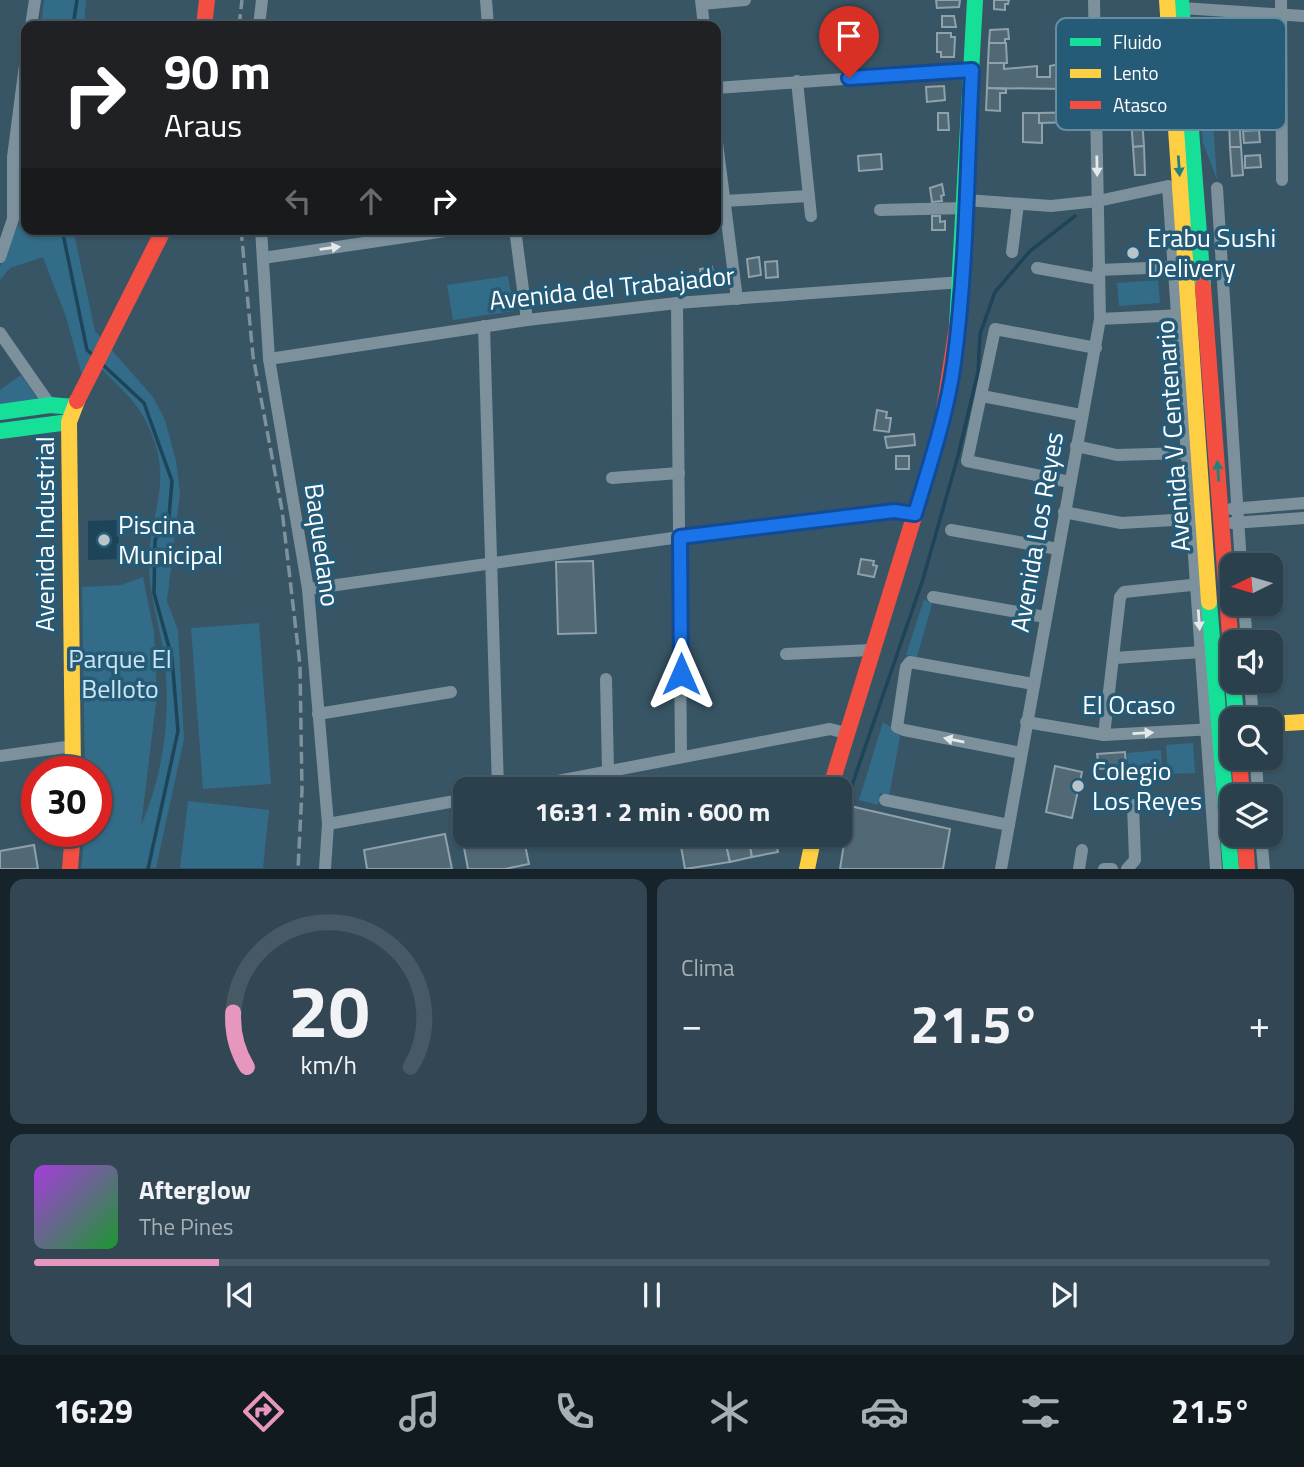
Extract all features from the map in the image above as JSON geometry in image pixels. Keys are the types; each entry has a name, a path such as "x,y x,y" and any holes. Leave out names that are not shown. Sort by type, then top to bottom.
{"main road":[{"path":"205,21 207,0"},
{"path":"833,777 915,514 943,416 953,365 962,282 975,0"},
{"name":"Avenida V Centenario","path":"1179,130 1183,315 1202,584 1220,728"},
{"name":"Avenida V Centenario","path":"1189,130 1226,514 1231,630"},
{"path":"0,431 72,415 161,235"},
{"path":"0,412 50,405"},
{"name":"Avenida Industrial","path":"50,405 72,415 73,756"},
{"path":"1283,723 1304,722"},
{"name":"Avenida V Centenario","path":"1223,770 1231,869"},
{"path":"70,869 72,847"},
{"path":"807,869 812,847"},
{"path":"819,869 824,847"},
{"path":"1246,847 1247,869"}],"street":[{"path":"32,21 35,0"},
{"path":"260,21 262,0"},
{"path":"486,0 488,21"},
{"path":"703,21 701,2 745,0"},
{"name":"Avenida Los Reyes","path":"1094,0 1094,18"},
{"path":"1281,0 1281,18"},
{"path":"1177,3 1304,16"},
{"path":"721,88 972,70"},
{"path":"797,81 811,216"},
{"path":"0,257 13,219 6,195 21,97"},
{"name":"Avenida Los Reyes","path":"1001,869 1100,319 1097,130"},
{"path":"1282,130 1282,180"},
{"path":"721,182 737,299"},
{"path":"880,210 966,204 1051,206 1098,201 1168,186 1174,267 1183,315 1187,453 1192,519 1202,584 1201,652 1220,728 1216,869"},
{"path":"1217,188 1226,514"},
{"path":"723,201 808,196"},
{"path":"1013,252 1018,204"},
{"name":"Baquedano","path":"261,235 269,359 308,589 328,824 325,869"},
{"path":"263,258 419,235"},
{"path":"516,235 527,320"},
{"path":"1037,268 1098,274 1174,267"},
{"name":"Avenida del Trabajador","path":"269,359 527,320 677,303 962,282"},
{"path":"677,303 681,757"},
{"path":"1100,319 1183,315"},
{"path":"1183,315 1209,348"},
{"path":"484,326 498,777"},
{"path":"1070,482 967,461 995,329 1096,348"},
{"name":"Avenida Industrial","path":"0,333 50,405"},
{"path":"982,396 1081,415"},
{"path":"1076,446 1118,455 1187,453"},
{"path":"612,478 679,473"},
{"path":"1226,514 1304,503"},
{"path":"308,589 680,537 894,511 915,514"},
{"path":"1064,512 1121,523 1192,519"},
{"path":"1226,514 1238,523 1304,519"},
{"path":"1238,523 1240,553"},
{"path":"951,530 1058,549"},
{"path":"1104,735 1120,597 1124,592 1202,584"},
{"path":"933,597 1045,617"},
{"path":"786,654 872,650"},
{"path":"1115,658 1201,652"},
{"path":"1021,753 897,727 906,667 911,662 1033,684"},
{"path":"607,679 608,770"},
{"path":"318,714 451,692"},
{"name":"El Ocaso","path":"1027,722 1104,735 1220,728"},
{"path":"574,777 830,729 846,733"},
{"path":"0,756 73,746"},
{"path":"885,800 1009,825"},
{"path":"328,824 453,801"},
{"path":"1128,869 1135,860 1133,805"},
{"path":"1262,847 1264,869"},
{"path":"1079,869 1082,850"},
{"path":"1104,869 1112,869"}],"green space":[{"path":"44,0 86,0 84,21 42,21"},
{"path":"1202,130 1214,130 1217,180 1203,143"},
{"name":"Parque El Belloto","path":"17,182 21,182 21,235 74,235 95,331 153,397 165,420 176,461 180,493 167,601 178,630 184,739 156,868 81,868 83,847 112,847 112,756 85,756 82,587 121,585 143,577 154,632 157,695 141,826 161,761 166,716 166,671 149,574 160,476 155,443 137,406 92,359 83,379 66,317 43,257 10,268 0,280 0,267 19,223"},
{"path":"508,276 514,311 453,320 447,285"},
{"path":"1158,280 1160,303 1119,306 1117,283"},
{"path":"21,375 39,401 0,406 0,390"},
{"path":"924,599 932,604 917,657 906,655"},
{"path":"259,623 271,784 203,789 191,628"},
{"path":"883,722 898,732 900,737 889,796 880,793 878,805 859,800"},
{"path":"1193,743 1195,773 1168,774 1166,745"},
{"path":"1161,750 1162,770 1129,773 1127,753"},
{"path":"188,801 269,810 263,868 180,868"}],"shaded area":[{"name":"Piscina Municipal","path":"119,520 119,559 88,560 88,521"}],"building":[{"path":"936,0 960,0 959,7 937,8"},
{"path":"994,0 1009,0 1008,4 1005,4 1005,10 994,9"},
{"path":"942,16 954,16 956,27 942,27"},
{"path":"1008,29 1009,39 1005,39 1005,43 989,43 990,30"},
{"path":"937,33 951,33 951,37 955,37 954,57 941,57 941,52 937,52"},
{"path":"989,43 1006,43 1007,63 988,63"},
{"path":"988,63 1004,63 1004,69 1037,66 1037,77 1050,77 1050,66 1056,65 1056,89 987,88"},
{"path":"944,86 945,100 927,102 926,87"},
{"path":"987,88 1006,89 1006,93 1000,93 1000,111 986,110"},
{"path":"938,113 948,113 949,130 938,130"},
{"path":"1023,113 1039,113 1042,143 1023,142"},
{"path":"1039,113 1056,113 1056,123 1039,123"},
{"path":"1132,130 1143,130 1144,146 1133,147"},
{"path":"1229,130 1240,130 1241,147 1230,147"},
{"path":"1259,130 1260,142 1244,143 1243,131"},
{"path":"1144,146 1145,175 1135,175 1133,147"},
{"path":"1230,147 1241,147 1243,175 1232,176"},
{"path":"881,154 882,169 859,171 858,156"},
{"path":"1260,155 1261,167 1245,168 1245,156"},
{"path":"942,184 942,201 932,202 930,188"},
{"path":"932,216 940,216 940,222 945,221 945,230 932,230"},
{"path":"759,257 761,275 749,277 747,259"},
{"path":"777,261 778,277 766,278 765,262"},
{"path":"712,267 713,273 719,273 720,282 702,284 700,269"},
{"path":"877,410 887,412 886,418 891,418 889,432 874,430"},
{"path":"914,434 915,445 887,448 885,437"},
{"path":"896,456 909,456 909,469 896,469"},
{"path":"861,559 874,561 873,565 877,566 874,577 858,574"},
{"path":"593,561 596,633 558,634 556,562"},
{"path":"1125,752 1126,767 1099,769 1097,754"},
{"path":"1055,766 1082,772 1072,818 1046,812"},
{"path":"852,806 950,829 943,869 840,869 843,847 852,847"},
{"path":"445,834 452,869 367,869 364,850"},
{"path":"34,847 38,869 0,869 0,851"},
{"path":"464,847 525,847 529,864 505,869 468,869"},
{"path":"681,847 727,847 730,862 685,869"},
{"path":"727,847 750,847 752,857 730,862"},
{"path":"750,847 777,847 778,852 752,857"}],"waterway":[{"path":"74,21 77,0"},
{"path":"852,785 923,579 958,456 978,372 980,334 995,292 1030,251 1075,216"},
{"path":"63,235 87,350 93,355"},
{"path":"101,363 144,403 172,481 169,517 155,540 154,593 172,658 178,731 148,869"}],"railway":[{"path":"240,21 242,0"},
{"path":"242,235 253,356 282,510 300,665 302,790 298,869"}],"traffic: fast":[{"path":"957,326 975,0"},
{"path":"1181,0 1182,18"},
{"path":"1191,130 1203,286"},
{"path":"0,412 50,405 74,407"},
{"path":"0,431 69,422"},
{"path":"1209,602 1231,869"},
{"path":"1234,693 1235,707"}],"traffic: slow":[{"path":"1167,0 1168,18"},
{"path":"1176,130 1209,602"},
{"path":"73,756 69,422 77,401"},
{"path":"1283,723 1304,722"},
{"path":"807,869 812,847"}],"traffic: jam":[{"path":"205,21 207,0"},
{"path":"77,401 161,235"},
{"path":"1203,286 1230,630"},
{"path":"834,777 943,416 957,326"},
{"path":"1240,770 1241,784"},
{"path":"70,869 72,847"},
{"path":"1246,847 1247,869"}],"place":[{"name":"Erabu Sushi Delivery","path":"1133,253"},
{"name":"Piscina Municipal","path":"104,540"},
{"name":"Colegio Los Reyes","path":"1078,786"}],"route":[{"path":"681,674 680,537 900,510 915,514 943,416 953,365 962,282 972,70 849,78"}]}
